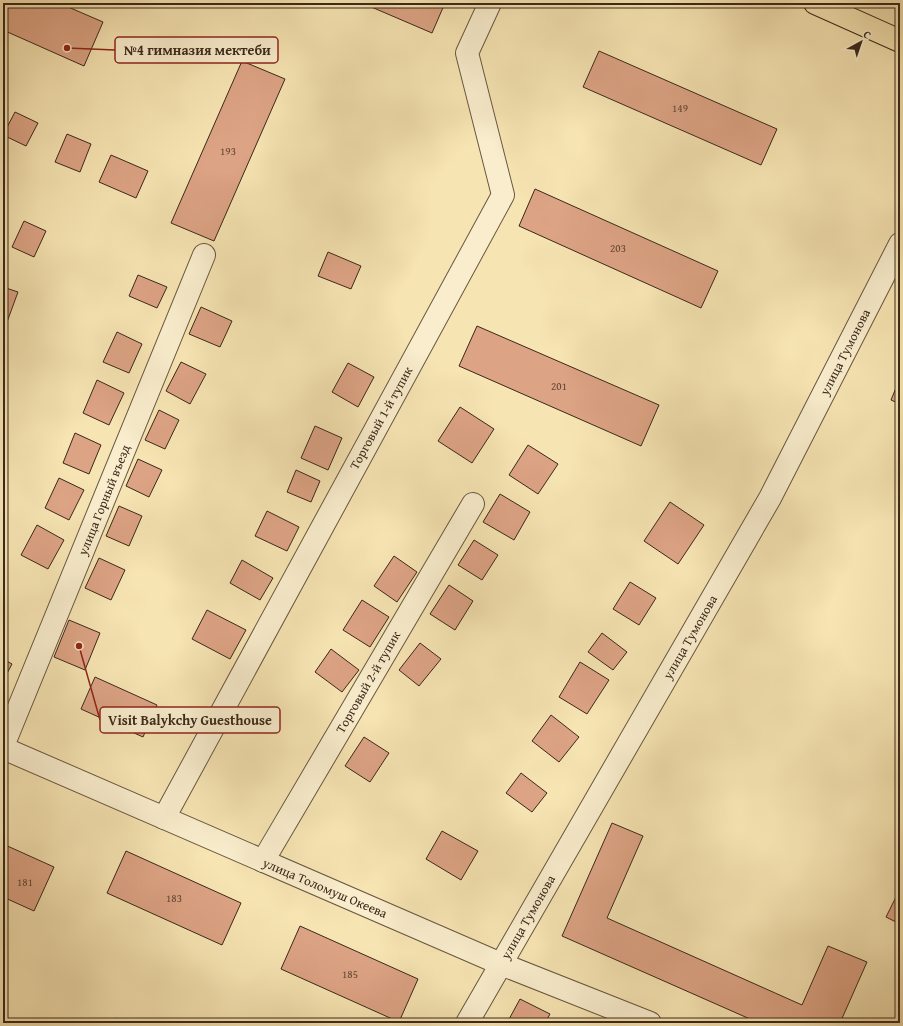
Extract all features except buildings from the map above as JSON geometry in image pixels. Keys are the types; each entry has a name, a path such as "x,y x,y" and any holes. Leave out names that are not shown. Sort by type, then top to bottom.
{"main road":[{"path":"815,3 900,41"}],"street":[{"name":"Торговый 1-й тупик","path":"164,818 502,195 467,53 490,3"},
{"name":"улица Тумонова","path":"467,1023 770,498 900,244"},
{"name":"улица Горный въезд","path":"3,747 204,254"},
{"name":"Торговый 2-й тупик","path":"263,861 472,504"},
{"name":"улица Толомуш Океева","path":"3,747 501,964 650,1023"}],"place":[{"name":"№4 гимназия мектеби","path":"67,48"},
{"name":"Visit Balykchy Guesthouse","path":"79,646"}]}
